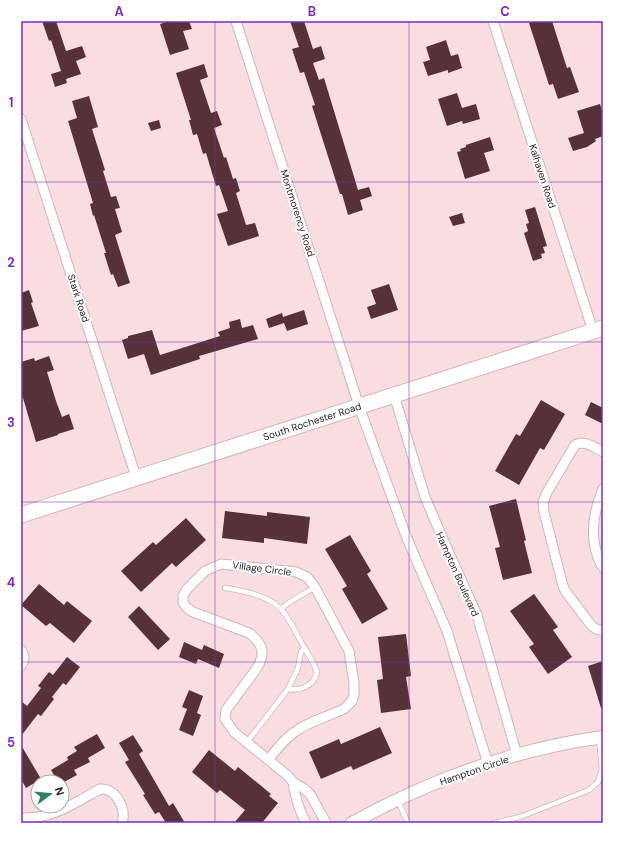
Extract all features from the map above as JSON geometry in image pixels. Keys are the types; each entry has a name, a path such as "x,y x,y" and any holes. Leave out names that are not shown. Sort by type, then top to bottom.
{"main road":[{"name":"South Rochester Road","path":"21,515 598,329"}],"street":[{"name":"Montmorency Road","path":"236,21 359,406"},
{"name":"Kalhaven Road","path":"493,21 598,329"},
{"name":"Stark Road","path":"21,120 136,477"},
{"name":"Hampton Boulevard","path":"394,395 425,497 477,616 517,755"},
{"path":"359,406 406,536 447,631 488,764"},
{"path":"603,452 585,442 575,445 546,494 544,503 544,512 566,592 591,625 596,629 603,631"},
{"path":"603,489 597,504 593,527 596,551 603,568"},
{"name":"Village Circle","path":"268,760 295,731 344,709 352,701 354,694 354,683 349,651 315,587 307,577 296,572 220,564 205,571 187,589 183,596 183,602 186,608 249,633 257,639 262,646 261,662 226,710 225,719 228,726 246,743 287,775 293,782 310,794 326,823"},
{"path":"21,650 24,654 24,660 21,666"},
{"name":"Hampton Circle","path":"352,823 397,800 448,778 488,764 570,742 601,737"},
{"path":"293,782 294,793 298,806 306,823"},
{"path":"21,818 47,816 57,813 100,789 105,788 111,790 116,796 123,810 124,816 122,823"}],"lane":[{"path":"281,609 291,601 315,587"},
{"path":"225,588 253,594 267,600 281,609 315,666 317,673 313,682 301,689 288,689"},
{"path":"246,743 288,689 298,668 301,652 304,648"},
{"path":"494,823 520,817 589,790 598,782 602,770 601,737"},
{"path":"397,800 408,823"}],"building":[{"path":"42,21 56,21 66,51 82,46 86,57 76,61 81,74 66,79 67,83 55,87 51,74 61,71 51,40 49,41"},
{"path":"170,21 189,21 192,29 183,31 189,49 170,55 160,24"},
{"path":"290,21 304,21 313,49 321,46 325,59 313,63 319,80 324,78 358,190 369,187 372,196 360,200 363,210 348,215 312,106 315,105 304,72 300,73 292,49 299,47"},
{"path":"535,21 552,21 567,68 570,67 579,92 558,99 553,84 549,85 529,23"},
{"path":"446,40 451,56 458,54 462,68 448,73 448,70 428,76 423,62 430,60 426,47"},
{"path":"204,64 208,77 200,80 211,113 217,111 222,125 214,128 233,179 236,178 240,191 236,193 246,225 255,223 259,236 228,246 217,214 228,211 219,185 216,186 206,153 203,154 197,134 193,135 189,120 191,120 176,73"},
{"path":"457,93 462,108 476,104 480,119 463,124 462,121 447,126 438,99"},
{"path":"89,96 98,127 92,129 105,170 103,171 111,197 116,196 120,208 115,209 122,232 115,235 130,283 118,287 113,274 111,275 104,253 106,253 90,204 93,203 68,121 77,118 72,101"},
{"path":"600,104 603,114 603,136 595,139 596,141 587,147 573,151 568,138 584,133 577,111"},
{"path":"159,120 161,128 151,131 148,123"},
{"path":"490,137 494,150 484,153 490,171 465,179 457,152 461,151 460,149 466,147 466,145"},
{"path":"535,207 547,246 543,247 545,253 541,254 542,258 533,261 524,233 528,231 526,224 529,223 525,210"},
{"path":"462,213 465,223 453,226 449,217"},
{"path":"389,284 398,310 371,319 367,307 376,304 371,290"},
{"path":"29,290 33,302 31,303 39,326 21,331 21,293"},
{"path":"304,310 308,324 287,331 284,323 269,328 266,319 282,313 283,317"},
{"path":"240,319 242,328 253,325 258,339 199,356 200,359 151,375 144,354 128,359 122,340 128,338 128,336 152,330 160,355 220,336 218,332 230,328 229,322"},
{"path":"49,356 54,370 47,372 56,401 62,417 69,414 74,429 36,442 23,398 21,398 21,362 34,358 35,361"},
{"path":"541,400 565,414 544,450 540,448 519,485 495,471 516,434 520,436"},
{"path":"591,402 603,408 603,424 585,415"},
{"path":"516,499 532,573 503,580 495,548 500,547 489,506"},
{"path":"225,511 267,516 267,512 310,517 307,544 264,538 264,543 222,538"},
{"path":"186,518 206,540 176,567 172,563 141,592 121,571 153,542 156,545"},
{"path":"350,535 371,571 367,574 388,609 362,624 342,589 347,586 325,549"},
{"path":"39,584 64,605 67,601 92,621 74,643 50,623 46,626 21,605"},
{"path":"534,594 558,627 553,630 572,657 548,674 529,647 534,644 510,611"},
{"path":"139,606 170,639 158,650 128,617"},
{"path":"406,634 411,676 406,677 411,709 381,713 377,680 383,679 378,637"},
{"path":"184,642 202,650 204,645 224,654 219,668 198,659 196,664 179,657"},
{"path":"67,657 80,667 66,685 63,683 52,697 54,699 41,716 38,714 21,736 21,701 27,706 41,688 38,686 49,672 53,675"},
{"path":"603,661 603,708 601,708 588,666"},
{"path":"189,690 203,696 197,713 201,715 193,736 179,730 187,709 182,707"},
{"path":"380,727 392,753 353,770 351,766 321,779 309,752 339,739 341,744"},
{"path":"97,734 105,748 88,758 90,762 74,770 77,775 70,779 70,774 53,774 51,770 68,760 67,757 77,751 74,747"},
{"path":"133,735 143,751 139,754 169,806 173,803 185,823 166,823 159,812 155,814 143,795 145,794 125,762 129,760 119,743"},
{"path":"21,745 38,774 30,774 30,786 26,788 21,779"},
{"path":"209,750 235,771 238,767 271,794 269,796 278,803 262,823 234,823 245,810 220,790 217,793 192,772"}]}
